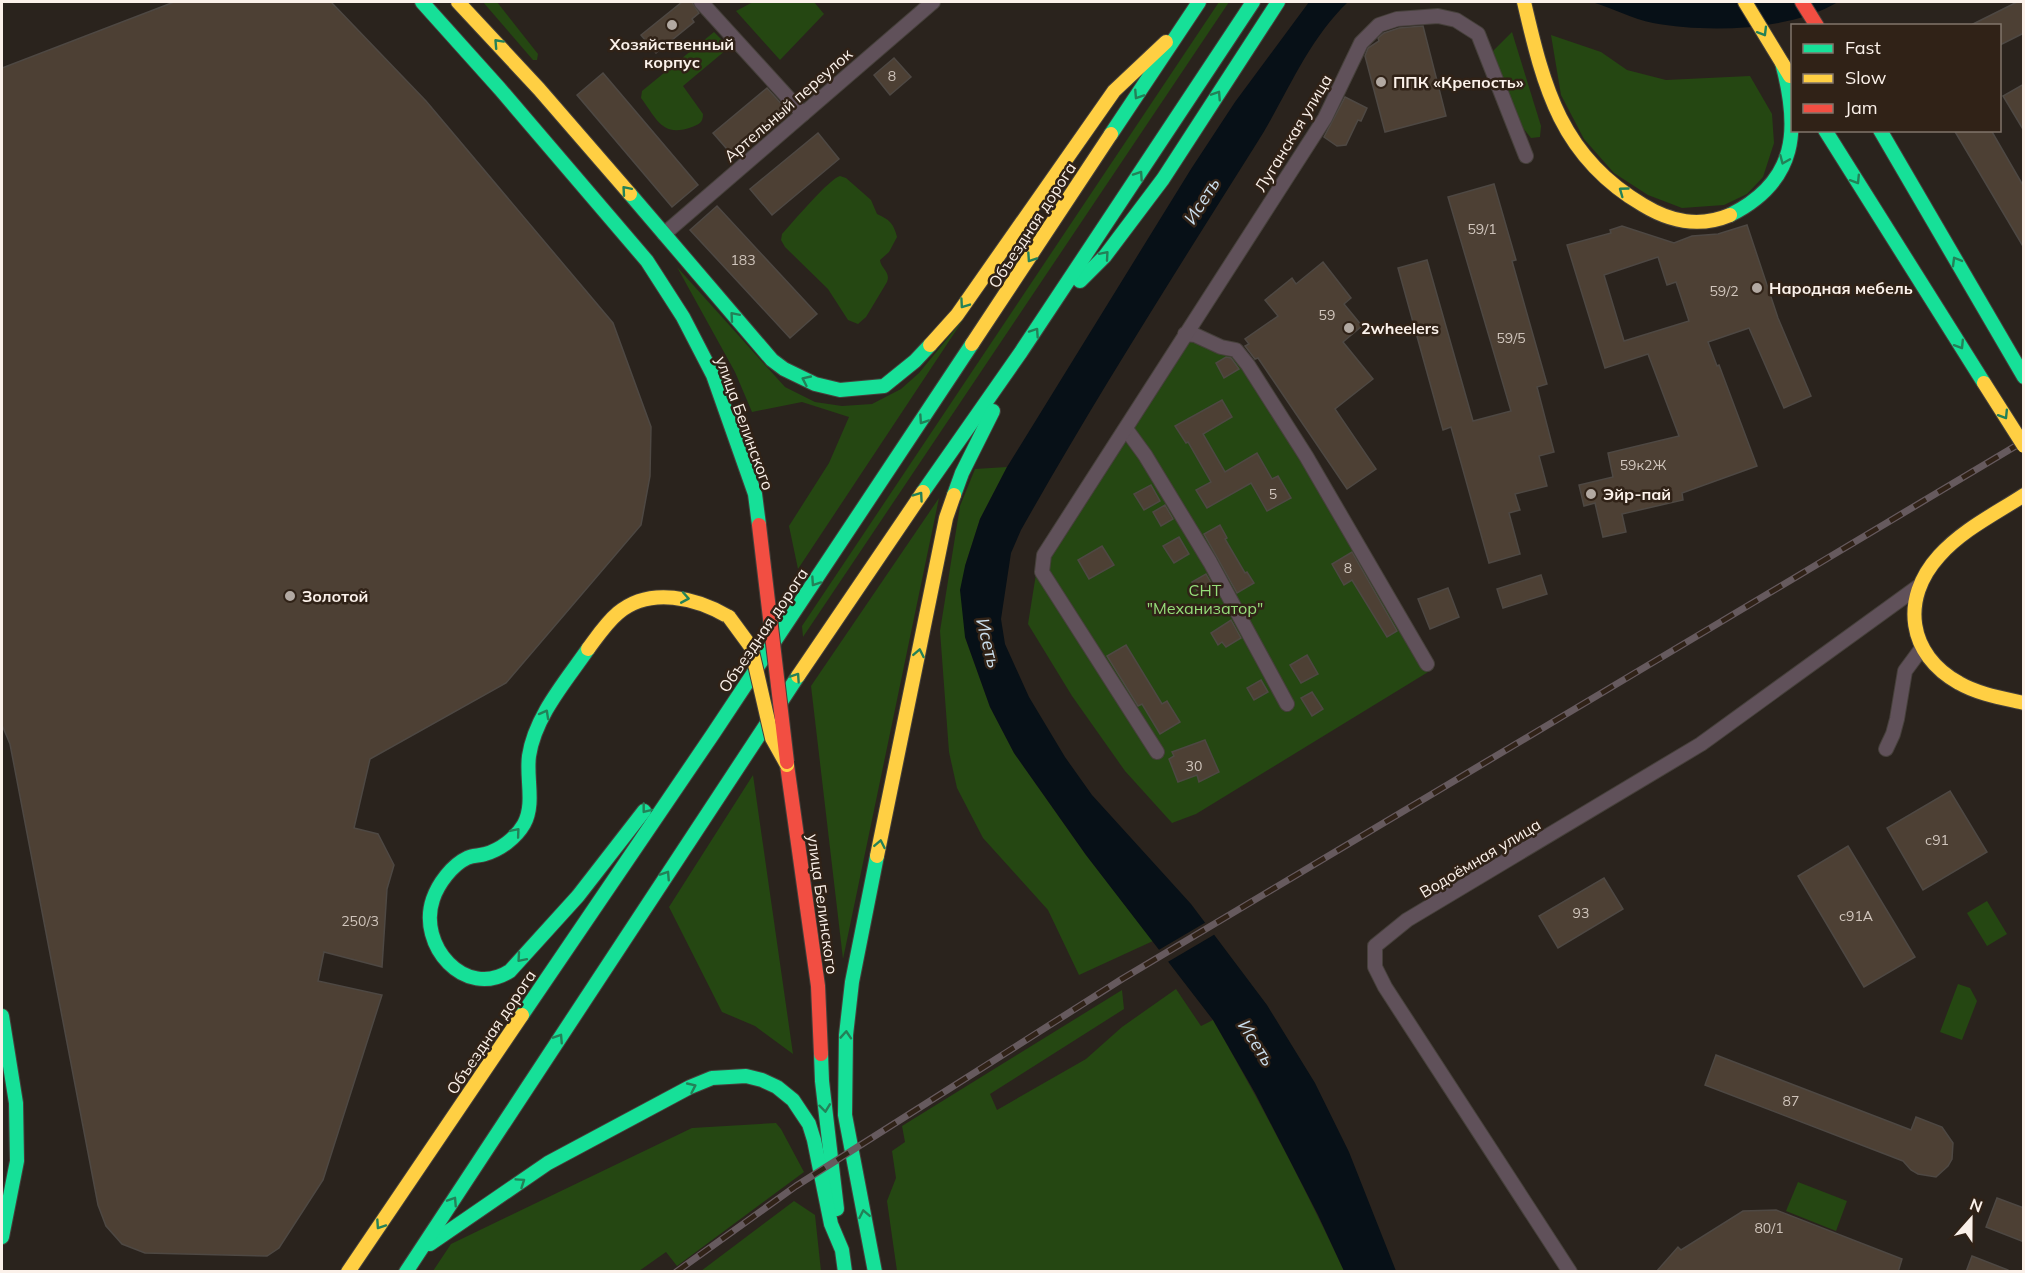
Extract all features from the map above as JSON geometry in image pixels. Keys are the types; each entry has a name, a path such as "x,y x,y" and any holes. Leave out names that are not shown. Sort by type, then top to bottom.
{"main road":[{"name":"улица Белинского","path":"422,2 500,89 646,261 683,317 713,375 755,494 787,765 817,983 845,1115"},
{"path":"458,2 496,41 765,351 784,369 814,384 840,390 884,386 915,361 957,315 1114,91 1181,28"},
{"path":"406,1272 743,756 886,544 1049,311 1252,2"},
{"path":"1049,311 1105,256 1163,179 1278,2"},
{"path":"1524,2 1548,90 1556,112 1568,134 1598,174 1632,198 1663,215 1697,223 1729,216 1748,205 1764,192 1778,174 1792,141 1792,132"},
{"path":"1744,2 1791,77"},
{"path":"1802,2 1816,24"},
{"name":"Объездная дорога","path":"348,1272 713,734 1197,3"},
{"path":"1782,63 1791,104"},
{"path":"1826,132 2024,446"},
{"path":"1881,132 2020,371"},
{"path":"874,1272 845,1115 846,1035 852,982 946,518 962,473 1021,352"},
{"path":"2024,495 1959,537 1937,558 1919,586 1912,610 1915,633 1922,648 1946,676 1959,684 1995,697 2024,703"},
{"path":"713,734 666,783 564,913 510,971 492,978 476,978 460,972 443,959 432,942 430,926 431,904 441,883 466,858 488,854 507,843 525,821 529,799 527,769 538,727 553,700 604,629 617,613 628,606 654,598 676,596 690,598 717,609 729,617 751,647 772,738 787,765"},
{"name":"улица Белинского","path":"817,983 822,1081 842,1250"},
{"path":"2,1016 16,1103 17,1161 2,1237"},
{"path":"421,1250 548,1163 690,1087 712,1078 730,1076 754,1078 777,1087 793,1100 809,1124 831,1224 842,1250 845,1272"}],"street":[{"path":"701,2 803,114"},
{"name":"Артельный переулок","path":"664,234 933,2"},
{"name":"Луганская улица","path":"1157,752 1042,572 1044,555 1325,118 1361,43 1379,25 1397,19 1438,16 1456,20 1478,34 1526,156"},
{"path":"1185,334 1196,335 1221,347 1236,350 1248,365 1306,456 1427,664"},
{"path":"1126,429 1145,455 1210,562 1287,704"},
{"name":"Водоёмная улица","path":"1570,1272 1385,987 1375,967 1376,946 1407,920 1701,744 1919,586"},
{"path":"1886,749 1897,719 1905,671 1922,648"}],"green space":[{"path":"483,2 497,2 538,54 537,60 533,60"},
{"path":"753,2 814,2 824,14 780,60 736,11"},
{"path":"1219,2 1229,2 803,637 802,626"},
{"path":"714,32 726,44 726,50 683,86 703,114 701,121 699,124 682,130 674,130 661,125 641,98 642,91"},
{"path":"1512,32 1541,126 1540,137 1531,138 1519,123 1493,51"},
{"path":"1551,35 1601,52 1627,70 1666,80 1750,76 1772,114 1774,143 1763,177 1747,194 1724,205 1682,208 1648,195 1614,173 1584,139 1561,95"},
{"path":"840,176 846,178 871,200 877,214 890,222 897,237 889,252 880,260 888,276 887,282 866,317 858,324 848,320 828,289 785,247 781,240 782,234 811,202"},
{"path":"677,267 785,387 815,402 842,406 872,404 901,389 919,373 965,317 798,569 789,526 829,463 849,417 802,402 752,412 735,372"},
{"name":"СНТ \"Механизатор\"","path":"1195,335 1244,348 1317,468 1433,669 1196,814 1172,823 1125,771 1072,696 1028,624 1040,549 1171,349"},
{"path":"1007,467 980,519 965,566 965,637 990,707 1014,753 1086,855 1153,941 1079,975 1048,910 983,838 957,788 949,752 940,631 960,506 975,469"},
{"path":"939,498 843,959 811,686"},
{"path":"753,775 793,1054 755,1026 722,1012 669,907"},
{"path":"1987,901 2007,934 1987,946 1967,913"},
{"path":"1958,984 1970,988 1977,1001 1962,1040 1940,1032"},
{"path":"1176,989 1201,1026 1213,1020 1281,1144 1344,1271 897,1271 887,1201 896,1178 892,1151 905,1142 902,1126 1122,990 1124,1009 990,1094 997,1110 1086,1059 1122,1027"},
{"path":"776,1123 804,1172 677,1266 666,1252 639,1271 433,1271 451,1244 692,1128"},
{"path":"1798,1182 1847,1201 1836,1231 1786,1211"},
{"path":"794,1201 815,1215 821,1271 701,1271"}],"water":[{"name":"Исеть","path":"1309,2 1348,2 1308,52 1266,128 1106,384 1021,530 1011,553 1001,619 1005,644 1029,697 1065,757 1092,795 1191,904 1267,1005 1315,1083 1349,1152 1396,1271 1344,1271 1255,1093 1213,1020 1086,855 1014,753 990,707 965,637 960,590 980,519 1007,467 1191,169 1235,102"},
{"path":"1592,2 1838,2 1818,12 1772,24 1698,28 1653,23"}],"pier":[{"path":"1208,921 1217,933 1166,963 1157,951"}],"building":[{"name":"Золотой","path":"174,2 331,2 426,101 613,323 651,427 650,476 641,525 506,683 370,759 354,828 378,834 394,865 387,889 382,967 324,952 318,981 382,995 323,1180 279,1248 267,1256 145,1253 122,1244 106,1226 98,1205 10,744 2,725 2,68"},
{"name":"Хозяйственный корпус","path":"682,2 692,2 699,13 692,19 694,22 656,53 641,35"},
{"path":"2017,2 2024,2 2024,33 2001,44 2001,24 1973,24"},
{"path":"1423,26 1446,116 1385,132 1365,56 1368,48 1379,41 1378,38 1384,33 1399,28"},
{"path":"894,58 911,77 890,95 874,75"},
{"path":"603,73 698,185 672,207 577,95"},
{"path":"2024,84 2024,131 2003,96"},
{"path":"767,88 787,110 733,156 713,133"},
{"path":"1345,97 1367,108 1361,121 1358,120 1346,145 1337,146 1324,137"},
{"path":"1955,132 1992,132 2024,187 2024,248"},
{"path":"818,133 839,159 772,215 750,189"},
{"path":"1494,184 1516,260 1512,261 1547,384 1537,387 1554,452 1539,456 1547,486 1515,494 1520,510 1509,513 1520,554 1489,563 1451,427 1443,430 1398,268 1427,260 1473,421 1511,411 1448,197"},
{"path":"717,206 817,314 790,338 690,230"},
{"path":"1747,225 1778,318 1811,396 1784,408 1749,328 1708,342 1757,466 1682,493 1683,500 1622,514 1626,532 1603,537 1595,503 1584,506 1579,485 1613,477 1608,453 1679,436 1648,354 1605,368 1567,245 1611,233 1610,230 1622,226 1674,243 1692,236 1718,234","holes":["1658,257 1667,285 1676,282 1689,321 1624,341 1604,275"]},
{"path":"1323,262 1351,298 1344,304 1362,326 1343,342 1373,379 1335,409 1376,469 1347,489 1258,358 1255,359 1245,346 1249,344 1245,339 1278,316 1265,300 1292,278 1296,284"},
{"path":"1226,357 1231,358 1239,369 1224,378 1216,363"},
{"path":"1222,400 1232,417 1203,434 1225,472 1257,453 1272,479 1278,476 1291,498 1267,511 1251,483 1207,508 1196,490 1211,482 1188,442 1186,443 1175,426"},
{"path":"1151,485 1160,501 1144,510 1134,494"},
{"path":"1165,505 1173,519 1161,526 1153,512"},
{"path":"1220,525 1227,538 1225,539 1245,573 1247,572 1254,583 1237,593 1204,534"},
{"path":"1179,537 1189,554 1174,563 1163,546"},
{"path":"1102,546 1114,565 1089,579 1078,560"},
{"path":"1352,552 1397,631 1387,637 1352,580 1344,585 1332,564"},
{"path":"1206,574 1214,588 1200,596 1192,582"},
{"path":"1541,575 1547,594 1503,608 1497,589"},
{"path":"1448,588 1459,617 1430,629 1418,599"},
{"path":"1231,620 1241,638 1226,647 1222,642 1218,645 1211,633"},
{"path":"1126,645 1162,704 1167,701 1180,722 1160,734 1142,704 1138,706 1107,656"},
{"path":"1307,655 1318,674 1301,683 1290,665"},
{"path":"1261,680 1268,692 1254,700 1247,688"},
{"path":"1312,692 1323,709 1312,716 1301,698"},
{"path":"1205,740 1219,772 1199,782 1197,775 1178,782 1169,759 1174,756 1172,752"},
{"path":"1950,791 1987,852 1923,890 1887,828"},
{"path":"1848,846 1915,957 1864,987 1798,876"},
{"path":"1604,878 1623,909 1558,948 1539,916"},
{"path":"1716,1055 1911,1130 1916,1117 1942,1127 1953,1143 1952,1159 1936,1177 1918,1174 1903,1161 1705,1085"},
{"path":"1997,1198 2024,1208 2024,1242 1986,1227"},
{"path":"1776,1210 1902,1259 1898,1272 1656,1272 1678,1247 1681,1250 1743,1211"},
{"path":"1972,1256 2008,1270 2008,1272 1966,1272"}],"railway":[{"path":"676,1272 796,1186 1122,979 2024,441"}],"traffic: fast":[{"path":"422,2 500,89 647,261 683,317 713,375 755,494 759,525"},
{"path":"1111,134 1199,2"},
{"path":"923,492 1021,352 1253,2"},
{"path":"1080,281 1105,256 1163,179 1278,2"},
{"path":"1730,215 1752,201 1769,186 1781,169 1788,151 1791,110 1782,63"},
{"path":"1826,132 1984,383"},
{"path":"1881,132 2024,377"},
{"path":"630,194 772,360 784,369 815,384 840,390 884,386 915,361 930,345"},
{"path":"522,1015 713,734 972,344"},
{"path":"954,495 962,473 993,411"},
{"path":"588,649 552,700 532,741 528,764 529,808 524,824 517,834 502,846 491,852 461,861 446,876 435,893 430,916 432,934 438,950 462,973 477,978 493,978 510,971 578,896 644,811"},
{"path":"406,1272 798,676"},
{"path":"875,1272 845,1115 846,1035 852,982 877,856"},
{"path":"2,1016 16,1103 17,1161 2,1237"},
{"path":"821,1054 837,1209"},
{"path":"430,1244 548,1163 690,1087 712,1078 746,1076 777,1087 793,1100 809,1124 831,1224 842,1250 845,1272"}],"traffic: slow":[{"path":"458,2 539,89 630,194"},
{"path":"1524,2 1540,63 1560,118 1593,165 1615,186 1664,216 1696,222 1730,215"},
{"path":"1745,2 1790,76"},
{"path":"930,345 957,315 1114,91 1166,42"},
{"path":"972,344 1111,134"},
{"path":"1984,383 2024,446"},
{"path":"798,676 923,492"},
{"path":"877,856 946,518 954,495"},
{"path":"2024,495 1968,530 1939,556 1918,590 1915,608 1915,625 1920,642 1929,657 1942,671 1974,690 2024,703"},
{"path":"588,649 618,613 644,600 659,597 688,600 729,617"},
{"path":"729,617 751,647 772,738 787,765"},
{"path":"348,1272 522,1015"}],"traffic: jam":[{"path":"1802,2 1816,24"},
{"path":"759,525 787,762"},
{"path":"787,765 818,986 821,1054"}],"place":[{"name":"Хозяйственный корпус","path":"672,25"},
{"name":"ППК «Крепость»","path":"1381,82"},
{"name":"Народная мебель","path":"1757,288"},
{"name":"2wheelers","path":"1349,328"},
{"name":"Эйр-пай","path":"1591,494"},
{"name":"Золотой","path":"290,596"}]}
